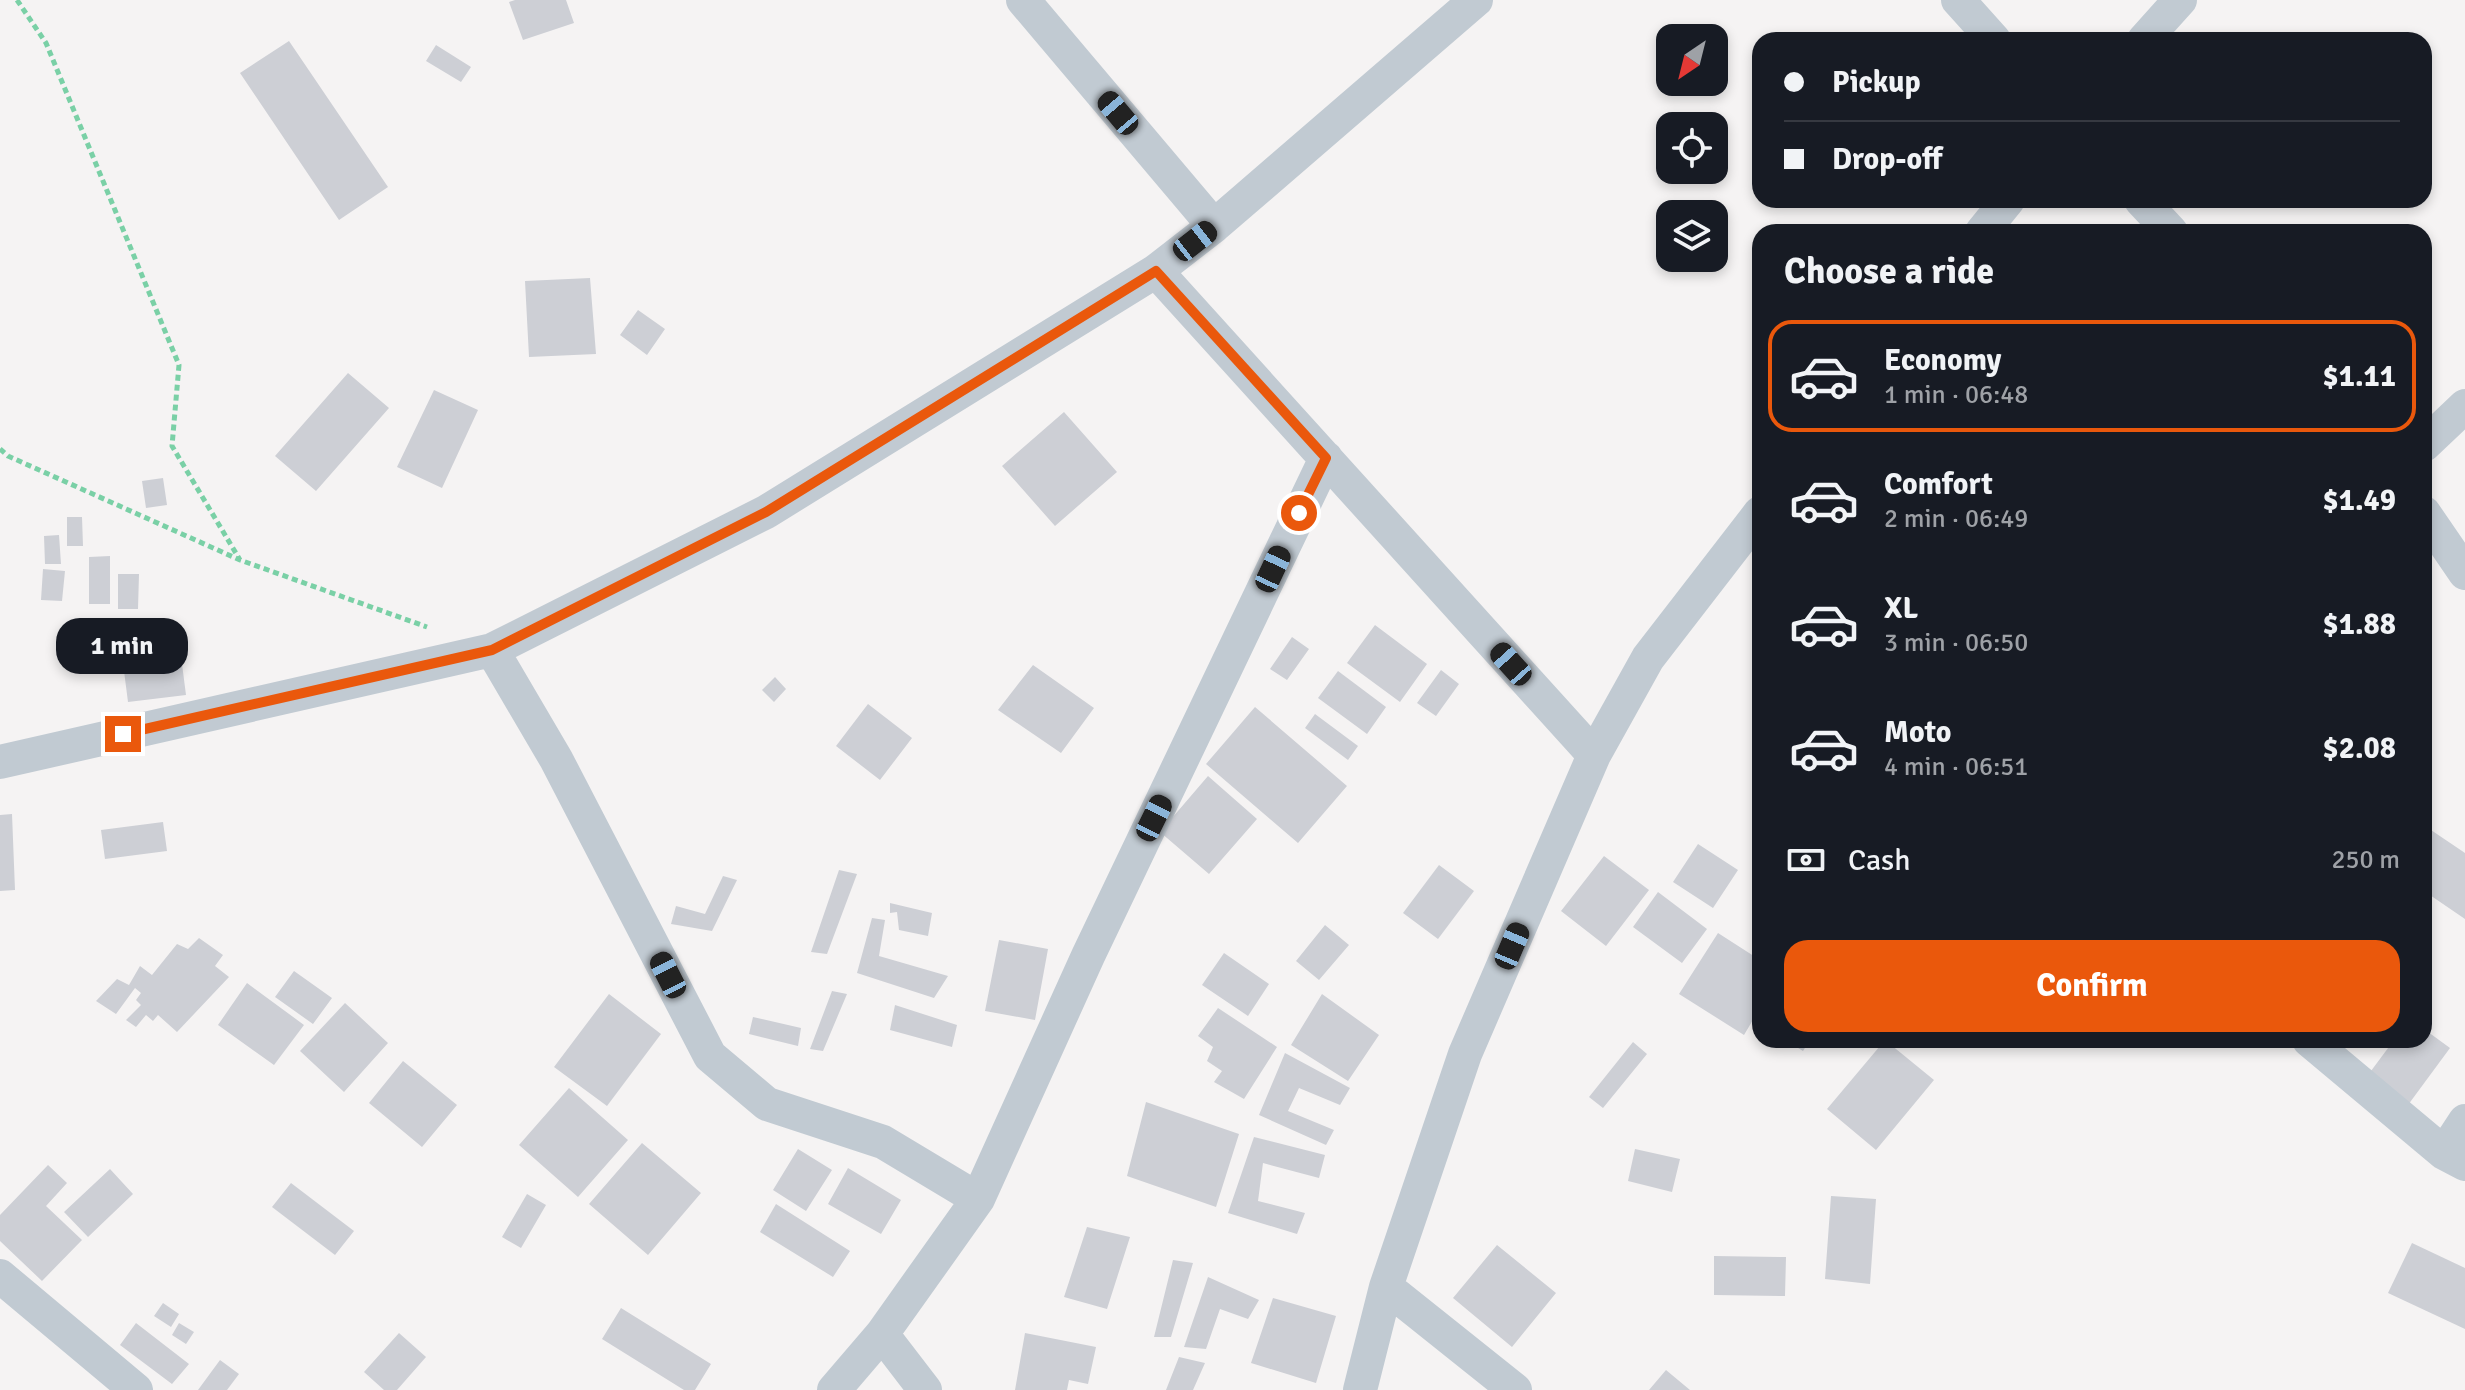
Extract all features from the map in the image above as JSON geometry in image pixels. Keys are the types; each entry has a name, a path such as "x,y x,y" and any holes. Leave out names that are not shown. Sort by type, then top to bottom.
{"street":[{"path":"1023,0 1214,226"},
{"path":"0,762 492,650 766,512 1156,271 1214,226 1476,0"},
{"path":"1958,0 1987,32"},
{"path":"2151,32 2180,0"},
{"path":"1988,224 2002,208"},
{"path":"2148,208 2164,224"},
{"path":"1156,271 1594,755"},
{"path":"2432,437 2465,406"},
{"path":"834,1390 882,1334 978,1199 1088,956 1326,458"},
{"path":"1360,1390 1386,1287 1465,1054 1594,755 1648,658 1752,523"},
{"path":"2432,525 2465,573"},
{"path":"492,650 556,759 710,1056 767,1104 883,1142 978,1199"},
{"path":"2319,1048 2455,1159 2465,1121"},
{"path":"0,1276 136,1390"},
{"path":"1386,1287 1515,1390"},
{"path":"882,1334 925,1390"}],"path":[{"path":"17,0 46,43 179,365 172,446 240,560"},
{"path":"0,449 8,456 240,560 432,628"}],"building":[{"path":"566,0 574,23 523,40 509,2"},
{"path":"289,41 388,187 339,220 240,73"},
{"path":"436,45 471,67 461,82 426,61"},
{"path":"590,278 596,354 529,357 525,281"},
{"path":"638,310 665,329 647,355 620,335"},
{"path":"348,373 389,408 316,491 275,456"},
{"path":"434,390 478,410 442,488 397,467"},
{"path":"1064,412 1117,472 1055,526 1002,466"},
{"path":"163,478 167,505 146,508 142,481"},
{"path":"67,517 82,517 83,546 67,546"},
{"path":"59,535 61,564 45,564 44,536"},
{"path":"110,556 110,604 89,604 89,557"},
{"path":"43,569 65,571 62,601 41,600"},
{"path":"118,574 139,574 138,609 118,609"},
{"path":"1375,625 1427,664 1400,702 1347,663"},
{"path":"1292,637 1309,649 1287,680 1270,669"},
{"path":"182,664 186,695 128,702 124,671"},
{"path":"1033,665 1094,708 1061,753 998,710"},
{"path":"1441,670 1459,684 1436,716 1417,703"},
{"path":"1338,671 1386,707 1367,734 1318,698"},
{"path":"775,677 786,689 774,702 762,690"},
{"path":"868,704 912,738 880,780 836,746"},
{"path":"1255,707 1347,786 1298,843 1206,764"},
{"path":"1315,714 1358,746 1348,760 1305,728"},
{"path":"1208,776 1257,819 1209,874 1160,832"},
{"path":"12,814 15,890 0,891 0,815"},
{"path":"163,822 167,851 105,859 101,830"},
{"path":"2432,831 2465,853 2465,919 2432,896"},
{"path":"1698,844 1738,870 1713,908 1673,882"},
{"path":"1604,856 1649,890 1606,946 1561,911"},
{"path":"1439,865 1474,891 1438,939 1403,913"},
{"path":"839,870 857,874 827,954 811,952"},
{"path":"723,876 737,880 712,931 671,924 676,906 705,914"},
{"path":"1658,892 1707,929 1682,963 1633,927"},
{"path":"890,903 932,913 928,936 899,930 897,912 890,913"},
{"path":"872,918 885,920 879,956 948,976 934,998 857,973"},
{"path":"1325,925 1349,945 1319,980 1296,961"},
{"path":"1718,933 1752,955 1752,1022 1744,1035 1679,994"},
{"path":"199,938 223,955 215,966 229,977 177,1032 158,1015 153,1021 146,1015 136,1027 126,1020 141,1005 136,1000 141,993 135,988 116,1014 96,1001 117,979 129,985 140,966 152,975 177,944 188,949"},
{"path":"999,940 1048,949 1035,1020 985,1011"},
{"path":"1224,953 1269,984 1248,1016 1202,985"},
{"path":"294,971 332,998 313,1024 275,997"},
{"path":"247,983 304,1025 274,1065 218,1025"},
{"path":"832,991 847,994 823,1051 810,1049"},
{"path":"609,994 661,1034 607,1106 554,1067"},
{"path":"1322,994 1379,1035 1348,1081 1291,1045"},
{"path":"345,1003 388,1043 344,1092 300,1051"},
{"path":"895,1005 957,1025 952,1047 890,1030"},
{"path":"1218,1008 1277,1047 1244,1099 1214,1082 1222,1071 1207,1061 1213,1047 1198,1036"},
{"path":"753,1017 801,1028 798,1046 749,1034"},
{"path":"2432,1035 2450,1048 2408,1105 2368,1075 2388,1048 2432,1048"},
{"path":"1633,1042 1647,1054 1603,1108 1589,1097"},
{"path":"1878,1048 1895,1048 1934,1080 1876,1150 1827,1109"},
{"path":"1285,1053 1350,1088 1340,1105 1299,1088 1288,1111 1334,1130 1326,1145 1259,1115"},
{"path":"403,1061 457,1105 422,1147 369,1103"},
{"path":"569,1088 628,1140 578,1197 519,1145"},
{"path":"1146,1102 1239,1134 1216,1207 1127,1176"},
{"path":"1254,1137 1325,1155 1319,1178 1263,1163 1258,1201 1305,1213 1297,1234 1228,1213"},
{"path":"642,1143 701,1193 648,1255 589,1204"},
{"path":"798,1149 832,1170 806,1211 773,1190"},
{"path":"1635,1149 1680,1159 1672,1192 1628,1181"},
{"path":"48,1165 67,1183 46,1206 82,1240 42,1281 0,1241 0,1215"},
{"path":"848,1168 901,1200 881,1234 828,1204"},
{"path":"110,1169 133,1194 88,1237 64,1212"},
{"path":"291,1183 354,1231 335,1255 272,1207"},
{"path":"527,1194 546,1205 521,1248 502,1237"},
{"path":"1831,1196 1876,1199 1870,1284 1825,1279"},
{"path":"776,1204 850,1251 833,1277 760,1232"},
{"path":"1087,1227 1130,1237 1107,1309 1064,1297"},
{"path":"2412,1243 2465,1268 2465,1329 2388,1293"},
{"path":"1497,1245 1556,1293 1512,1347 1453,1298"},
{"path":"1714,1256 1786,1257 1785,1296 1714,1295"},
{"path":"1173,1260 1193,1263 1171,1337 1154,1337"},
{"path":"1208,1277 1259,1300 1248,1319 1220,1309 1206,1349 1184,1347"},
{"path":"1273,1298 1336,1316 1316,1383 1251,1363"},
{"path":"163,1303 179,1314 171,1327 154,1316"},
{"path":"621,1308 711,1364 695,1390 684,1390 602,1339"},
{"path":"136,1323 189,1364 172,1384 120,1345"},
{"path":"179,1323 194,1332 186,1344 172,1335"},
{"path":"399,1333 426,1357 397,1390 384,1390 364,1372"},
{"path":"1025,1333 1096,1347 1088,1384 1069,1380 1067,1390 1015,1390"},
{"path":"1179,1357 1205,1363 1193,1390 1166,1390"},
{"path":"220,1360 239,1374 227,1390 198,1390"},
{"path":"1666,1370 1690,1390 1649,1390"}],"route":[{"path":"123,734 492,650 766,512 1156,271 1326,458 1299,513"}]}
